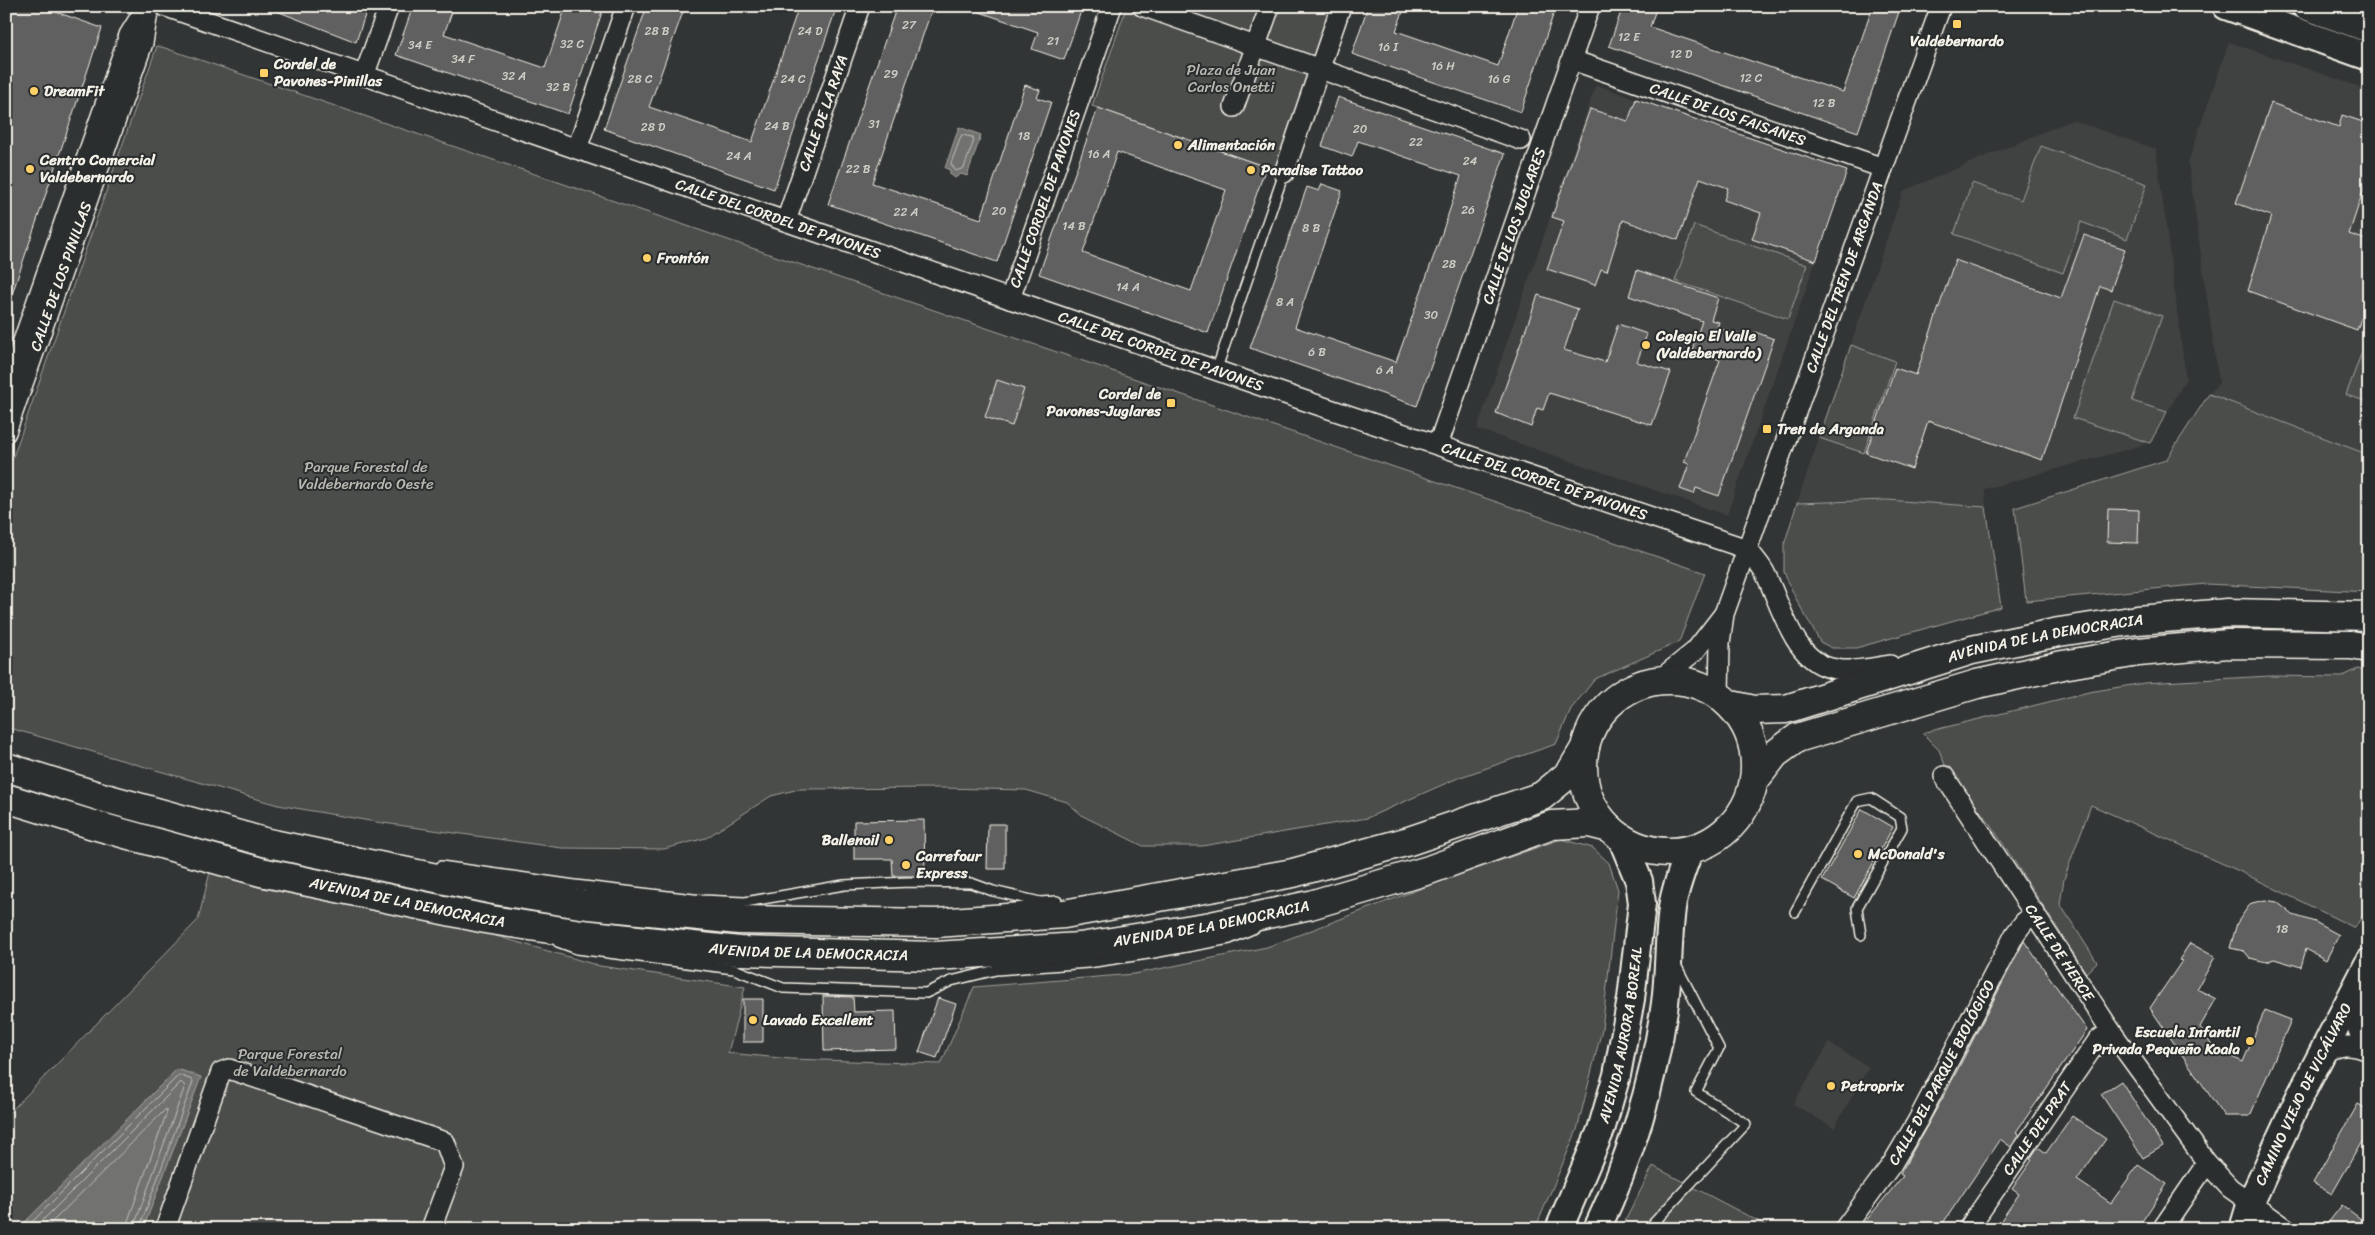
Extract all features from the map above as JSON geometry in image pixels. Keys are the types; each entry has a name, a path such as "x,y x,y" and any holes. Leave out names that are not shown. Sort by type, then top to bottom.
{"main road":[{"path":"2226,6 2369,57"},
{"path":"2305,6 2369,29"},
{"name":"AVENIDA DE LA DEMOCRACIA","path":"1725,700 1754,710 1786,709 1972,650 2060,632 2137,620 2228,613 2369,616"},
{"name":"AVENIDA DE LA DEMOCRACIA","path":"1754,781 1775,754 1796,738 1977,684 2062,665 2138,652 2228,644 2351,645 2369,648"},
{"path":"1659,680 1689,682 1725,700 1740,717 1752,741 1755,768 1754,781 1746,804 1733,824 1713,840 1690,850 1656,851 1631,843 1615,832 1592,805 1584,777 1585,748 1594,724 1610,703 1631,688 1659,680"},
{"name":"AVENIDA DE LA DEMOCRACIA","path":"6,767 98,796 268,843 451,883 580,904 749,920 936,923 1064,914 1293,873 1409,841 1542,796 1570,773 1585,748"},
{"name":"AVENIDA DE LA DEMOCRACIA","path":"6,798 90,824 261,872 491,920 582,934 739,951 935,956 1080,947 1211,926 1310,905 1430,870 1552,825 1571,822 1589,823 1615,832"},
{"name":"AVENIDA AURORA BOREAL","path":"1559,1229 1602,1130 1616,1075 1631,999 1642,903 1639,881 1615,832"},
{"path":"1597,1229 1624,1167 1651,1085 1665,1003 1674,899 1690,850"},
{"name":"CAMINO VIEJO DE VICÁLVARO","path":"2243,1229 2251,1202 2319,1057 2369,962"}],"street":[{"name":"CALLE DE LOS PINILLAS","path":"6,390 129,35 148,6"},
{"name":"CALLE DE LOS PINILLAS","path":"6,432 143,43 148,6"},
{"name":"CALLE DEL CORDEL DE PAVONES","path":"164,6 1216,371 1747,550"},
{"path":"364,76 389,6"},
{"path":"577,149 626,6"},
{"name":"CALLE DE LA RAYA","path":"786,222 860,6"},
{"name":"CALLE CORDEL DE PAVONES","path":"1010,299 1112,6"},
{"path":"1142,6 1521,140"},
{"path":"1234,107 1270,6"},
{"path":"1284,173 1341,6"},
{"name":"CALLE DE LOS JUGLARES","path":"1438,445 1590,6"},
{"name":"CALLE DEL TREN DE ARGANDA","path":"1725,700 1720,643 1724,614 1941,6"},
{"name":"CALLE DE LOS FAISANES","path":"1572,60 1883,168"},
{"path":"1747,550 1763,569 1797,640 1816,662 1825,666 1835,669 1866,669 1972,650"},
{"name":"CALLE DEL TREN DE ARGANDA","path":"1659,680 1695,651 1724,614"},
{"name":"CALLE DE HERCE","path":"1944,776 2111,1031 2207,1163 2230,1188 2287,1229"},
{"name":"CALLE DEL PARQUE BIOLÓGICO","path":"1844,1229 1892,1164 1918,1120 2015,934 2034,913"},
{"name":"CAMINO VIEJO DE VICÁLVARO","path":"2369,993 2358,1013 2356,1026 2369,1050"},
{"name":"CALLE DEL PRAT","path":"1968,1229 2098,1040 2111,1031"},
{"path":"2319,1057 2333,1048 2342,1045 2369,1050"},
{"path":"165,1229 221,1072 227,1065 445,1142 455,1158"},
{"path":"432,1229 454,1167 453,1137"},
{"path":"2162,1229 2207,1163"}],"lane":[{"path":"1216,371 1284,173"},
{"path":"1795,912 1857,801 1871,798 1900,817 1902,828 1857,908 1861,935"},
{"path":"331,857 430,865 702,900 745,902 844,885 909,882 971,883 993,891 1040,902 1070,900"},
{"path":"1114,895 1200,881 1293,873"},
{"path":"491,920 577,949 734,969 783,988 926,993 951,981 996,970 1088,963 1230,940 1310,905"},
{"path":"1648,1229 1746,1124 1696,1092 1720,1048 1692,999 1669,950"}],"shaded area":[{"path":"2229,42 2369,90 2369,455 2209,394 2219,383 2188,162"},
{"name":"Colegio El Valle (Valdebernardo)","path":"1596,85 1847,171 1727,515 1477,429"},
{"path":"2072,120 2156,149 2186,379 2150,443 1985,489 1986,507 1887,500 1797,503 1903,191"},
{"name":"Petroprix","path":"1829,1043 1869,1067 1834,1128 1793,1104"}],"green space":[{"name":"Plaza de Juan Carlos Onetti","path":"1127,6 1332,6 1275,170 1092,106"},
{"name":"Parque Forestal de Valdebernardo Oeste","path":"157,46 1705,573 1679,642 1595,679 1571,709 1556,744 1458,778 1367,818 1202,846 1143,846 1083,816 1067,802 1026,790 942,788 799,789 771,796 706,838 664,849 562,848 376,822 278,805 6,727 6,477"},
{"path":"2041,146 2147,184 2127,239 2081,222 2063,273 1954,234 1972,183 2021,200"},
{"path":"1694,225 1807,265 1788,319 1675,281"},
{"path":"2114,299 2162,316 2132,401 2167,412 2150,443 2073,418"},
{"path":"2367,338 2369,339 2369,402 2346,395"},
{"path":"1851,345 1895,361 1864,453 1819,438"},
{"path":"2209,394 2369,455 2369,592 2206,584 2026,601 2015,508 2166,460"},
{"path":"1887,500 1986,507 2001,607 1856,648 1832,648 1820,642 1795,597 1784,572 1784,545 1797,503"},
{"path":"2358,669 2369,672 2369,904 2355,928 2239,871 2091,805 2064,879 2060,904 2097,962 2086,973 1991,825 1945,765 1939,750 1922,733 2089,692 2144,683 2270,676 2341,677"},
{"name":"Parque Forestal de Valdebernardo","path":"1561,839 1593,848 1609,863 1618,890 1602,1029 1577,1130 1535,1229 6,1229 6,1116 198,920 210,872 258,887 489,934 600,966 745,987 728,1053 791,1059 941,1064 974,987 1134,974 1267,947 1414,891"},
{"path":"1653,1166 1773,1229 1621,1229"}],"water":[{"path":"959,127 981,135 967,176 961,174 955,178 950,174 950,170 945,168"},
{"path":"177,1069 201,1077 143,1229 18,1229"}],"building":[{"name":"Centro Comercial Valdebernardo","path":"6,6 39,6 102,28 9,303 6,302"},
{"path":"264,6 368,6 356,42"},
{"path":"413,6 454,6 444,34 545,68 566,6 604,6 568,114 396,55"},
{"path":"647,6 685,6 649,107 752,142 799,6 837,6 774,189 604,129"},
{"path":"897,6 933,6 872,183 981,219 1025,85 1040,90 1037,98 1051,102 997,262 828,204"},
{"path":"971,6 1068,6 1081,11 1064,60 1032,49 1038,32 971,9"},
{"path":"1368,6 1405,6 1396,31 1498,66 1518,6 1556,6 1521,112 1352,54"},
{"path":"1623,6 1657,6 1650,27 1843,92 1873,6 1901,6 1858,132 1609,46"},
{"path":"1338,97 1505,154 1417,406 1250,348 1307,187 1319,191 1322,184 1342,191 1295,327 1396,362 1442,233 1461,176 1358,141 1352,157 1322,146"},
{"path":"1636,99 1847,171 1816,261 1752,239 1761,213 1724,200 1728,188 1700,178 1678,240 1623,220 1607,271 1601,269 1595,285 1547,269 1564,221 1552,217 1590,109 1628,121"},
{"path":"2271,103 2339,127 2342,115 2369,124 2369,173 2349,234 2369,241 2369,295 2357,330 2248,291 2271,216 2236,203"},
{"path":"1098,108 1266,167 1208,333 1039,274","holes":["1117,152 1226,190 1191,291 1083,253"]},
{"path":"2084,235 2125,249 2111,290 2100,286 2042,460 1928,421 1912,469 1866,453 1895,368 1916,375 1955,260 2061,298"},
{"path":"1637,270 1718,298 1711,320 1719,322 1717,328 1752,339 1755,332 1774,339 1719,496 1696,488 1694,494 1680,489 1689,464 1684,462 1720,360 1692,350 1702,321 1629,296"},
{"path":"1538,295 1578,309 1564,350 1605,362 1618,324 1647,334 1637,362 1671,372 1652,425 1549,393 1543,410 1537,408 1531,427 1496,413"},
{"path":"997,380 1024,389 1012,426 985,417"},
{"path":"2108,509 2139,510 2138,543 2107,542"},
{"name":"McDonald's","path":"1862,809 1893,827 1854,898 1822,880"},
{"name":"Ballenoil","path":"924,820 925,876 893,876 892,859 854,859 854,821"},
{"path":"988,824 1005,824 1005,869 987,869"},
{"path":"2265,900 2277,902 2293,915 2315,922 2339,935 2326,960 2306,949 2301,967 2274,959 2266,962 2250,958 2244,951 2230,948 2237,923 2248,907 2252,903"},
{"path":"2024,941 2087,1030 2016,1132 2019,1134 2011,1147 2000,1139 1939,1229 1859,1229 1903,1176 1900,1174 1946,1092"},
{"path":"2190,943 2215,957 2197,989 2216,999 2200,1027 2214,1049 2243,1062 2265,1010 2291,1020 2250,1116 2224,1116 2150,1008 2182,961 2179,960"},
{"path":"823,996 853,997 854,1012 895,1011 896,1049 824,1051"},
{"path":"938,998 956,1004 937,1058 919,1052"},
{"name":"Lavado Excellent","path":"743,999 763,999 763,1042 743,1042"},
{"path":"2121,1081 2163,1146 2143,1158 2101,1094"},
{"path":"2358,1104 2369,1110 2369,1129 2332,1194 2313,1183"},
{"path":"2072,1116 2106,1139 2077,1180 2111,1203 2138,1165 2167,1184 2137,1229 1995,1229 2019,1194 2012,1189 2032,1160 2030,1159 2038,1147 2046,1153"},
{"path":"2342,1205 2369,1225 2369,1229 2337,1229 2328,1223"}],"place":[{"name":"Valdebernardo","path":"1957,24"},
{"name":"Cordel de Pavones-Pinillas","path":"264,73"},
{"name":"DreamFit","path":"34,91"},
{"name":"Alimentación","path":"1178,145"},
{"name":"Centro Comercial Valdebernardo","path":"30,169"},
{"name":"Paradise Tattoo","path":"1251,170"},
{"name":"Frontón","path":"647,258"},
{"name":"Colegio El Valle (Valdebernardo)","path":"1646,345"},
{"name":"Cordel de Pavones-Juglares","path":"1171,403"},
{"name":"Tren de Arganda","path":"1767,429"},
{"name":"Ballenoil","path":"889,840"},
{"name":"McDonald's","path":"1858,854"},
{"name":"Carrefour Express","path":"906,865"},
{"name":"Lavado Excellent","path":"753,1020"},
{"name":"Escuela Infantil Privada Pequeño Koala","path":"2250,1041"},
{"name":"Petroprix","path":"1831,1086"}]}
